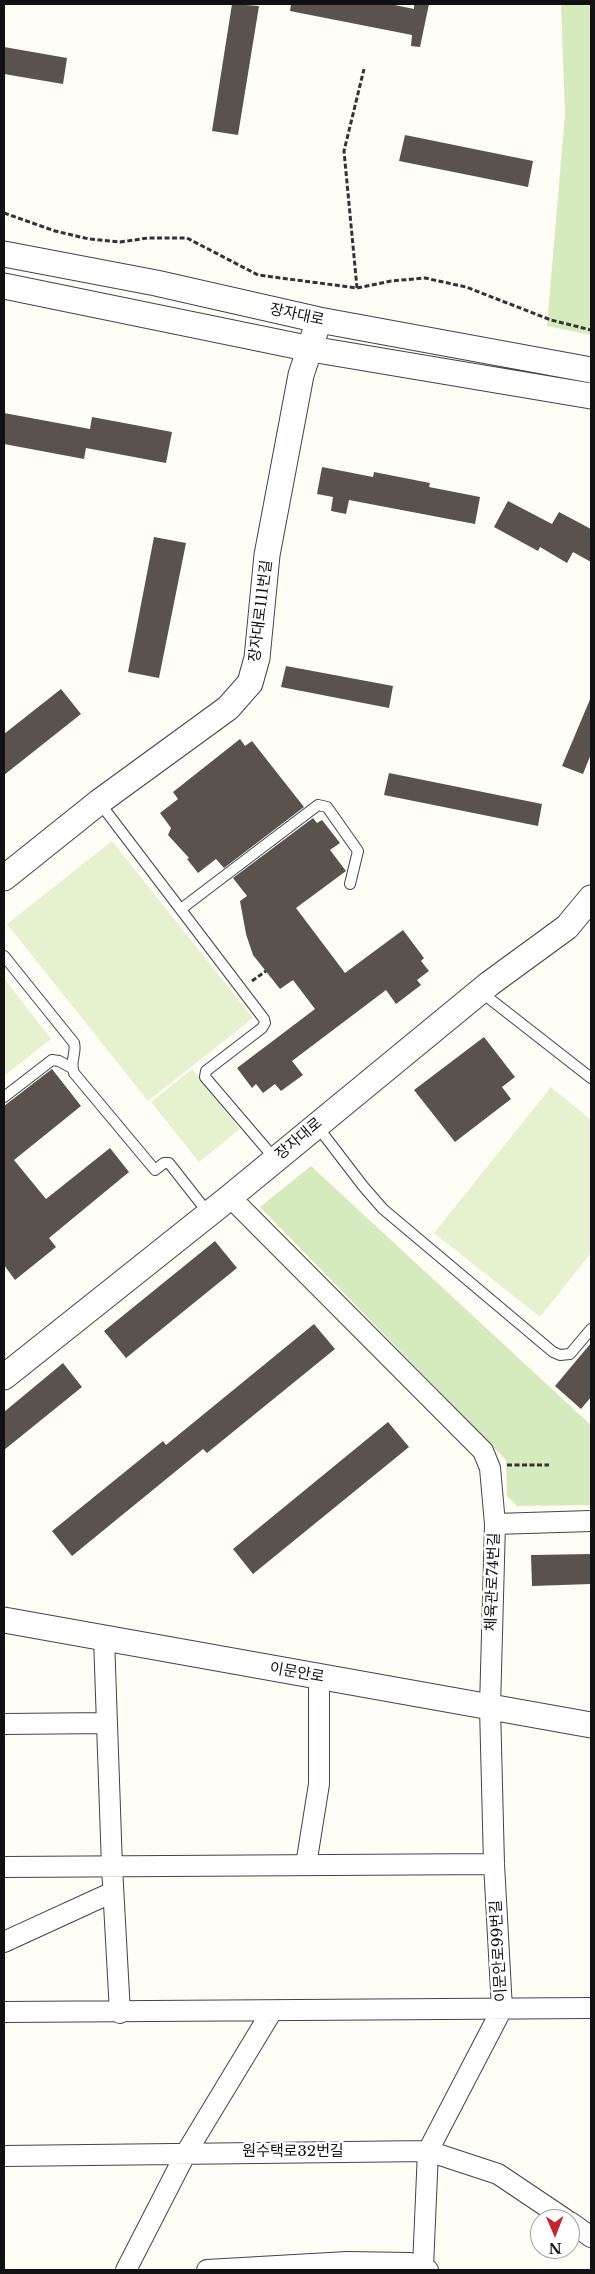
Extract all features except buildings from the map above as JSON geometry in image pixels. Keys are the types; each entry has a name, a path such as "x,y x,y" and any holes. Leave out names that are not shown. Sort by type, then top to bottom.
{"street":[{"name":"장자대로","path":"4,254 156,283 319,320 591,370"},
{"name":"장자대로","path":"4,286 311,349 591,396"},
{"name":"장자대로111번길","path":"4,878 99,802 228,708 250,683 257,658 271,532 301,375 319,320"},
{"name":"장자대로","path":"4,1377 209,1214 480,992 567,927 591,898"},
{"path":"230,1197 483,1451 490,1468 495,1524"},
{"name":"체육관로74번길","path":"490,1707 495,1524 591,1521"},
{"name":"이문안로","path":"4,1620 591,1725"},
{"path":"104,1638 113,1892 120,2012"},
{"path":"306,1865 319,1784 319,1677"},
{"name":"이문안로99번길","path":"426,2269 428,2151 502,2009 494,1864 490,1707"},
{"path":"4,1724 107,1723"},
{"path":"4,1867 494,1864"},
{"path":"4,1942 113,1892"},
{"path":"4,2012 591,2008"},
{"path":"126,2270 186,2153 272,2011"},
{"name":"원수택로32번길","path":"4,2156 428,2151 498,2174 550,2209"},
{"path":"580,2229 591,2237"},
{"path":"207,2270 347,2262 410,2263 426,2269"}],"lane":[{"path":"99,802 264,1019 265,1023 262,1028 206,1071 205,1077 275,1159"},
{"path":"181,910 313,808 323,805 327,806 357,847 357,859 350,884"},
{"path":"4,956 76,1046 72,1068"},
{"path":"480,992 591,1078"},
{"path":"4,1097 52,1060 59,1061 72,1068 155,1170 164,1163 169,1163 209,1214"},
{"path":"316,1125 383,1209 553,1352 560,1355 570,1354 591,1329"}],"path":[{"path":"357,288 344,151 364,69"},
{"path":"4,214 55,231 90,239 120,242 148,238 186,238 258,275 357,288 392,281 425,278 466,287 551,320 590,330 591,325"},
{"path":"507,1465 549,1465"}],"green space":[{"path":"561,4 591,4 591,335 547,326 565,114"},
{"path":"112,841 253,1018 148,1101 7,924"},
{"path":"4,978 51,1039 4,1076"},
{"path":"192,1069 240,1129 199,1162 151,1102"},
{"path":"551,1087 591,1120 591,1253 540,1317 434,1233"},
{"path":"311,1166 591,1425 591,1505 517,1506 507,1496 506,1460 260,1207"}]}
